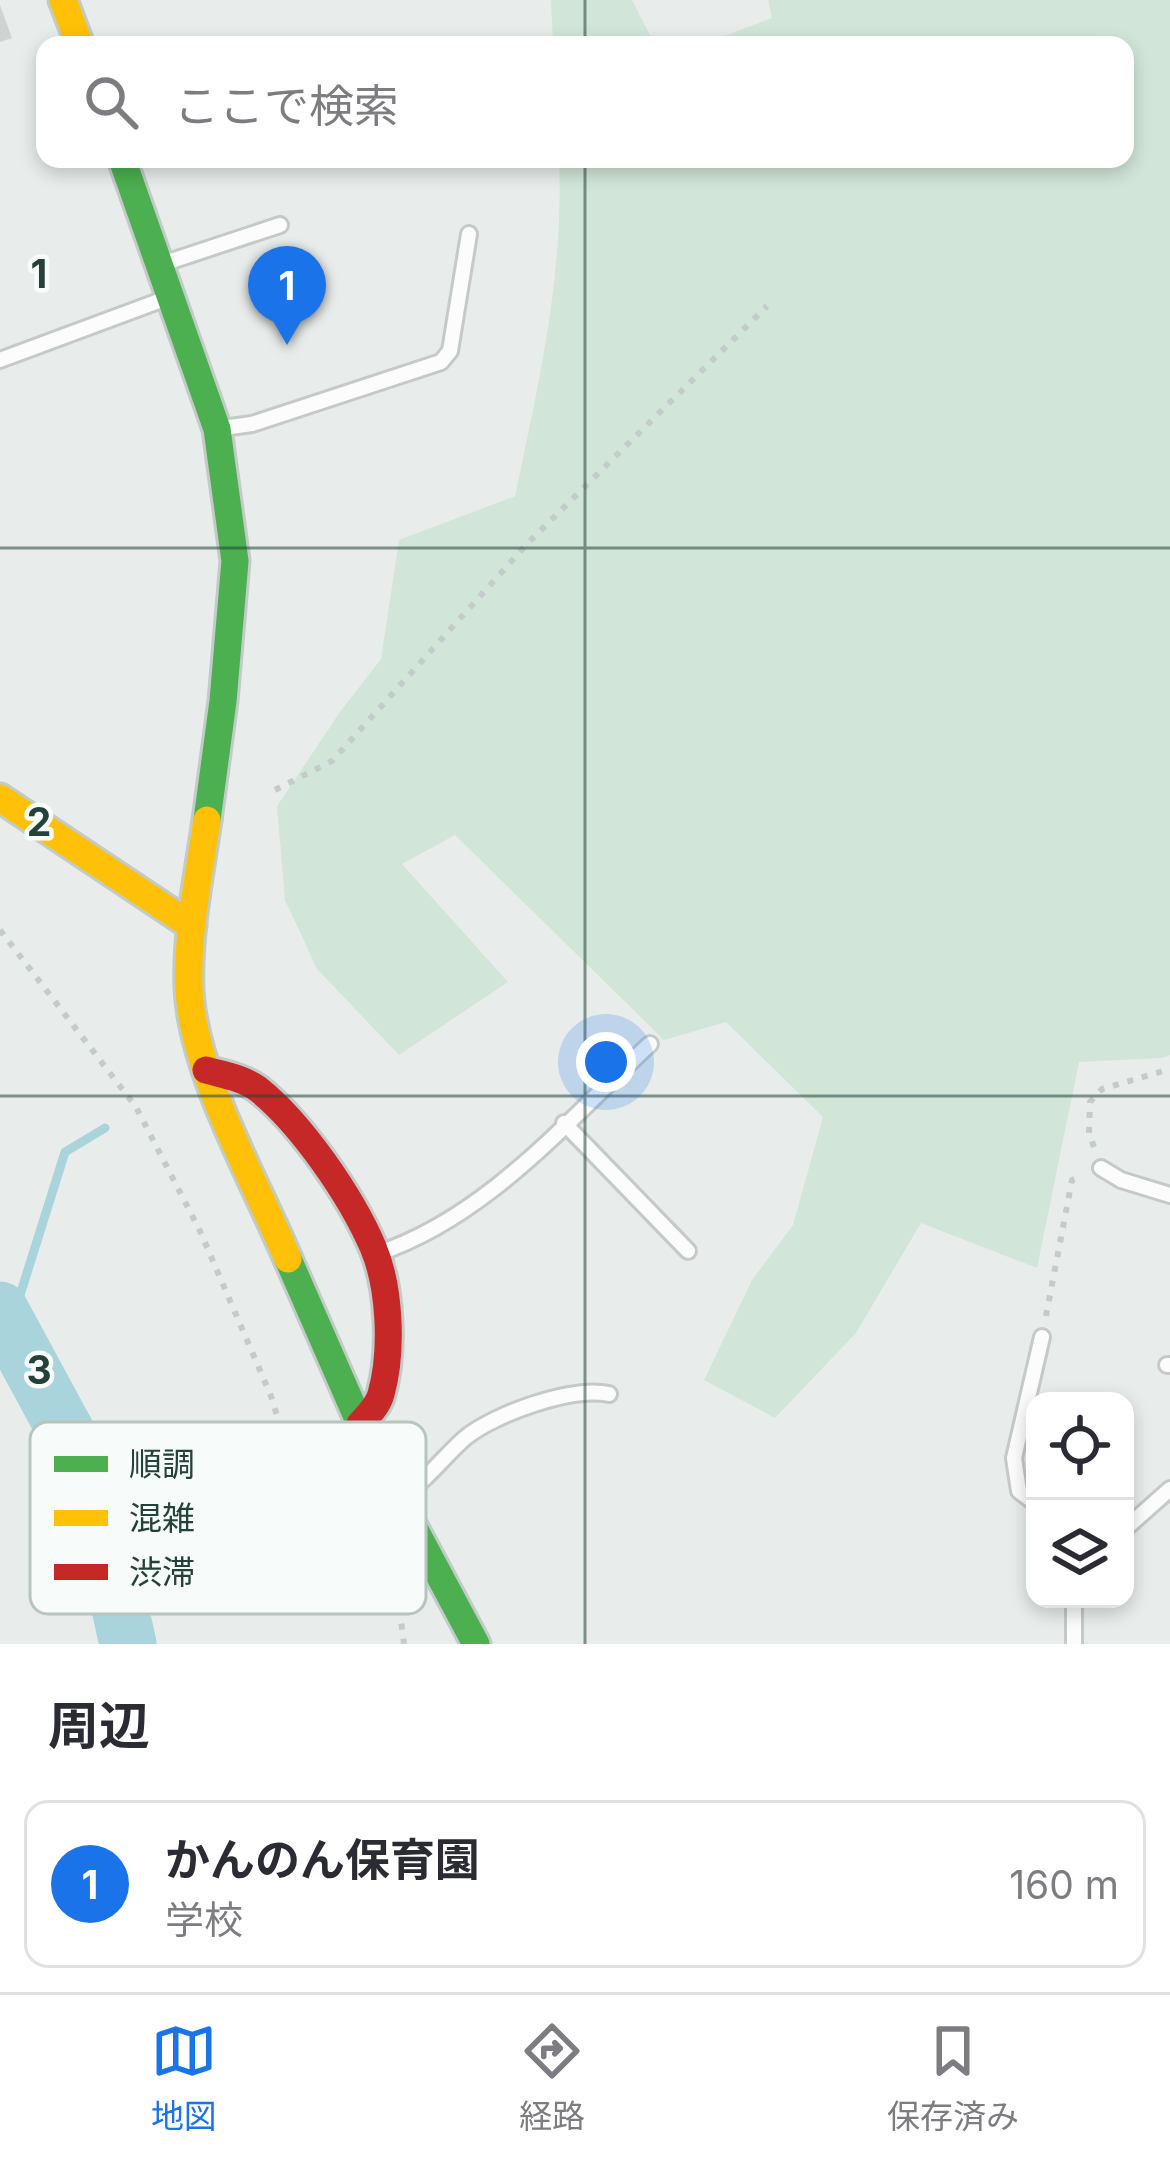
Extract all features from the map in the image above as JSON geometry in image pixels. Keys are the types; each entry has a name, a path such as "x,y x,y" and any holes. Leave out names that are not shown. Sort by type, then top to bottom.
{"street":[{"path":"64,0 77,36"},
{"path":"125,168 217,429 235,561 223,701 192,926 189,991 206,1070 359,1422"},
{"path":"0,798 192,926"},
{"path":"206,1070 244,1080 269,1100 324,1169 376,1254 384,1294 384,1370 381,1395 361,1422"},
{"path":"426,1552 476,1644"}],"lane":[{"path":"160,264 280,224"},
{"path":"217,429 252,424 441,362 450,351 469,234"},
{"path":"0,360 172,296"},
{"path":"376,1254 426,1237 494,1188 650,1044"},
{"path":"564,1124 688,1251"},
{"path":"1101,1168 1121,1180 1170,1195"},
{"path":"1032,1500 1018,1491 1014,1458 1042,1337"},
{"path":"426,1477 468,1435 495,1419 575,1393 609,1394"},
{"path":"1134,1520 1170,1489"},
{"path":"1074,1608 1074,1644"}],"path":[{"path":"275,790 332,761 526,545 766,307"},
{"path":"0,930 136,1107 200,1231 279,1422"},
{"path":"1101,1168 1089,1133 1090,1102 1102,1089 1170,1069"},
{"path":"1042,1337 1072,1180"},
{"path":"400,1614 404,1644"}],"green space":[{"path":"551,0 632,0 650,36 553,36"},
{"path":"768,0 1170,0 1170,1055 1079,1062 1037,1268 921,1223 856,1333 775,1418 704,1380 752,1280 793,1225 823,1117 726,1022 664,1040 455,835 402,864 508,982 399,1055 317,969 285,900 277,806 381,659 399,540 515,496 554,287 559,168 1134,168 1134,36 725,36 772,18"}],"building":[{"path":"0,5 12,38 0,42"}],"waterway":[{"path":"10,1327 65,1152 105,1128"},
{"path":"0,1310 61,1422"},
{"path":"121,1614 128,1644"}],"traffic: fast":[{"path":"125,168 217,429 235,561 207,820"},
{"path":"288,1259 359,1422"},
{"path":"426,1551 476,1644"}],"traffic: slow":[{"path":"63,0 77,36"},
{"path":"0,798 192,926"},
{"path":"207,820 190,946 193,1020 213,1090 288,1259"}],"traffic: jam":[{"path":"206,1070 252,1085 291,1121 338,1184 373,1247 386,1300 387,1359 380,1398 362,1422"}],"place":[{"name":"かんのん保育園","path":"287,345"}]}
